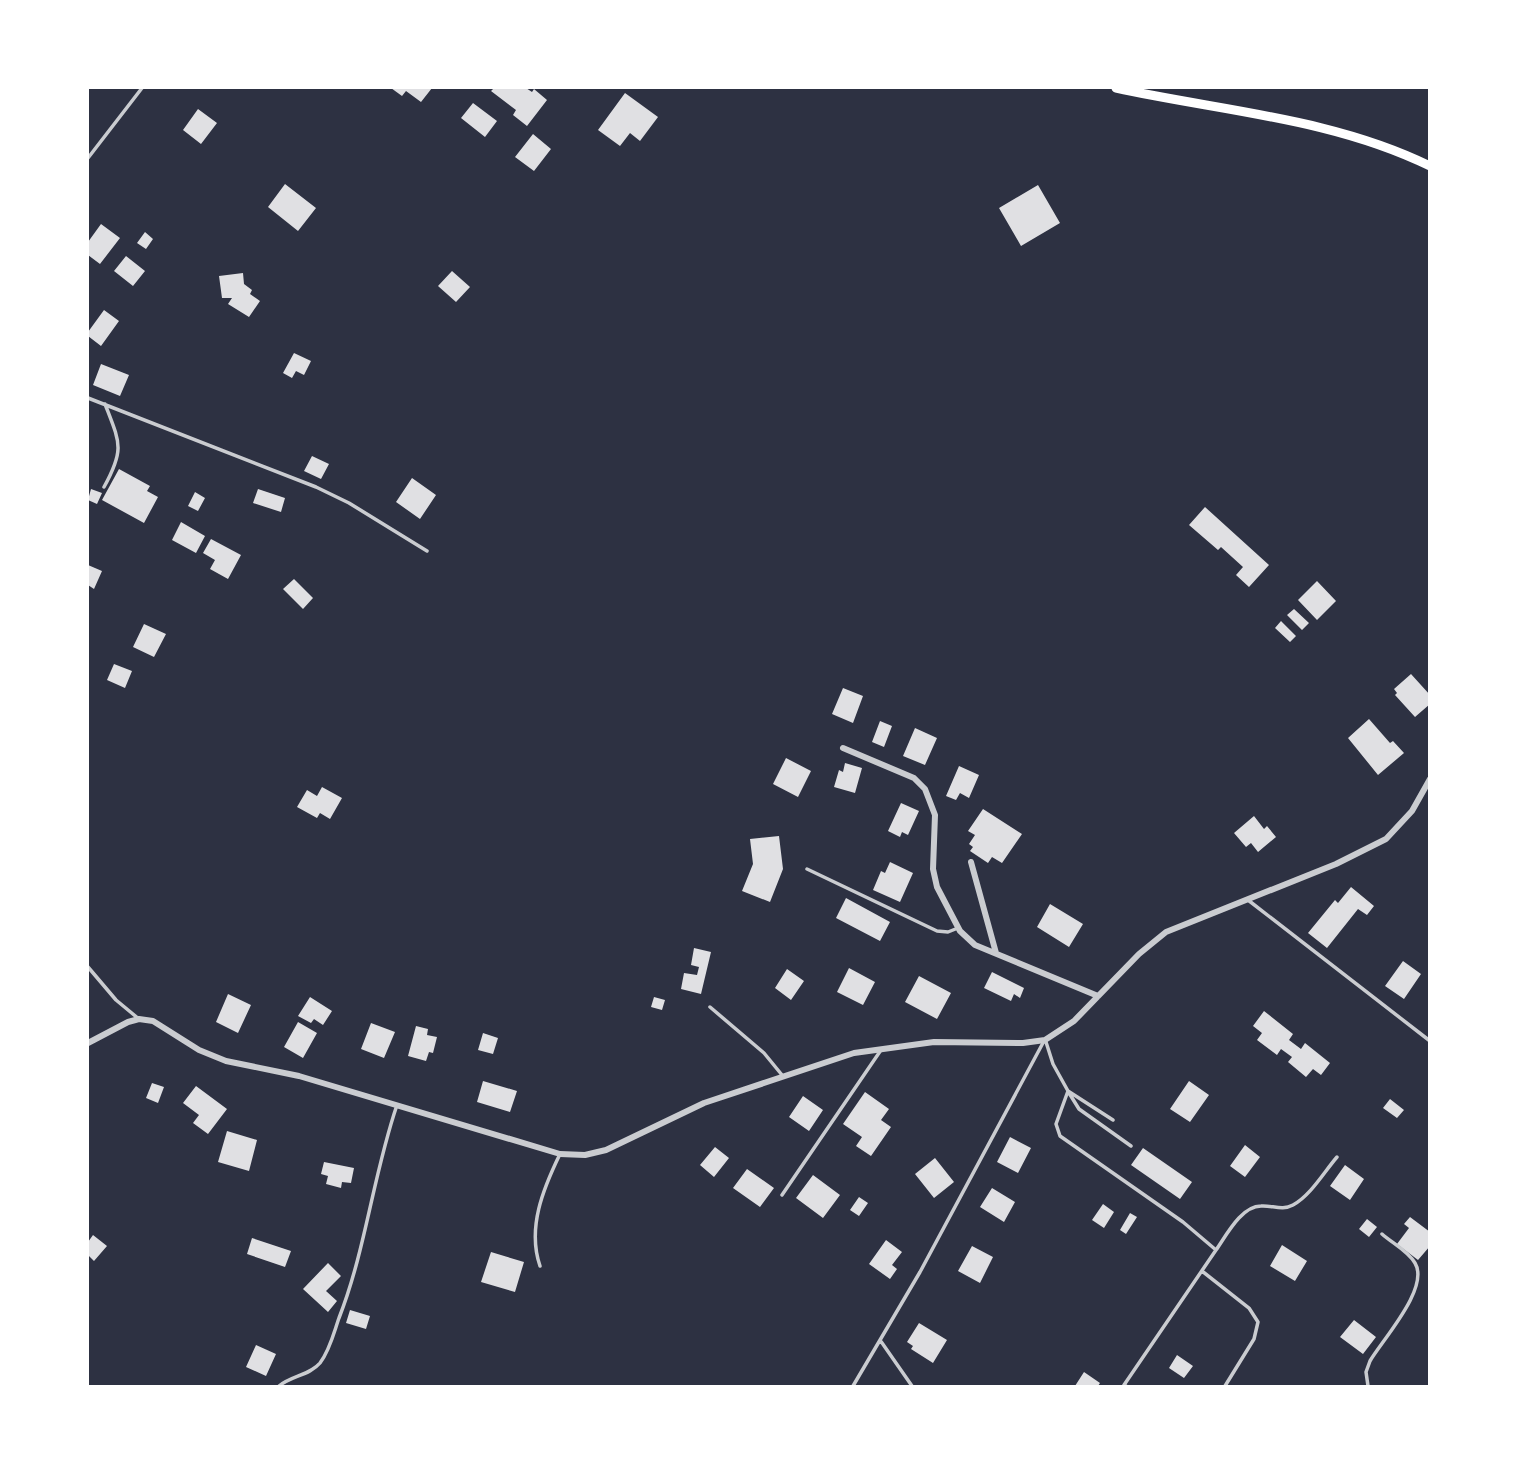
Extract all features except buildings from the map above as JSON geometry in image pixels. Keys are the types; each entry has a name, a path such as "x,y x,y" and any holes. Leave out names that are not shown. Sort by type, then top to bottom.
{"main road":[{"path":"1116,88 1328,128 1384,146 1430,166"}],"street":[{"path":"843,748 914,778 928,793 935,815 934,876 939,892 968,941 1098,996"},
{"path":"88,1043 139,1019 159,1023 199,1050 226,1061 299,1076 560,1154 585,1155 607,1150 704,1103 845,1055 934,1042 1023,1043 1045,1040 1069,1026 1159,936 1336,864 1386,839 1412,811 1430,779"},
{"path":"971,862 996,953"}],"lane":[{"path":"88,159 142,88"},
{"path":"88,398 316,486 427,551"},
{"path":"104,487 117,464 119,447 105,404"},
{"path":"807,869 931,929 943,932 958,928"},
{"path":"1247,899 1430,1041"},
{"path":"88,967 116,999 139,1019"},
{"path":"710,1007 764,1053 782,1075"},
{"path":"1045,1040 1053,1064 1079,1109 1131,1146"},
{"path":"853,1387 926,1260 1045,1040"},
{"path":"782,1195 882,1048"},
{"path":"1068,1091 1113,1120"},
{"path":"1068,1091 1056,1124 1060,1136 1184,1222 1216,1250"},
{"path":"279,1387 288,1379 316,1367 327,1349 358,1264 383,1149 397,1105"},
{"path":"540,1266 535,1249 535,1229 547,1182 560,1154"},
{"path":"1124,1386 1216,1250 1247,1211 1257,1206 1284,1208 1295,1204 1337,1157"},
{"path":"1368,1387 1366,1372 1370,1361 1412,1297 1419,1280 1418,1269 1413,1260 1382,1234"},
{"path":"1202,1272 1249,1308 1258,1322 1254,1339 1225,1387"},
{"path":"880,1340 912,1387"}]}
